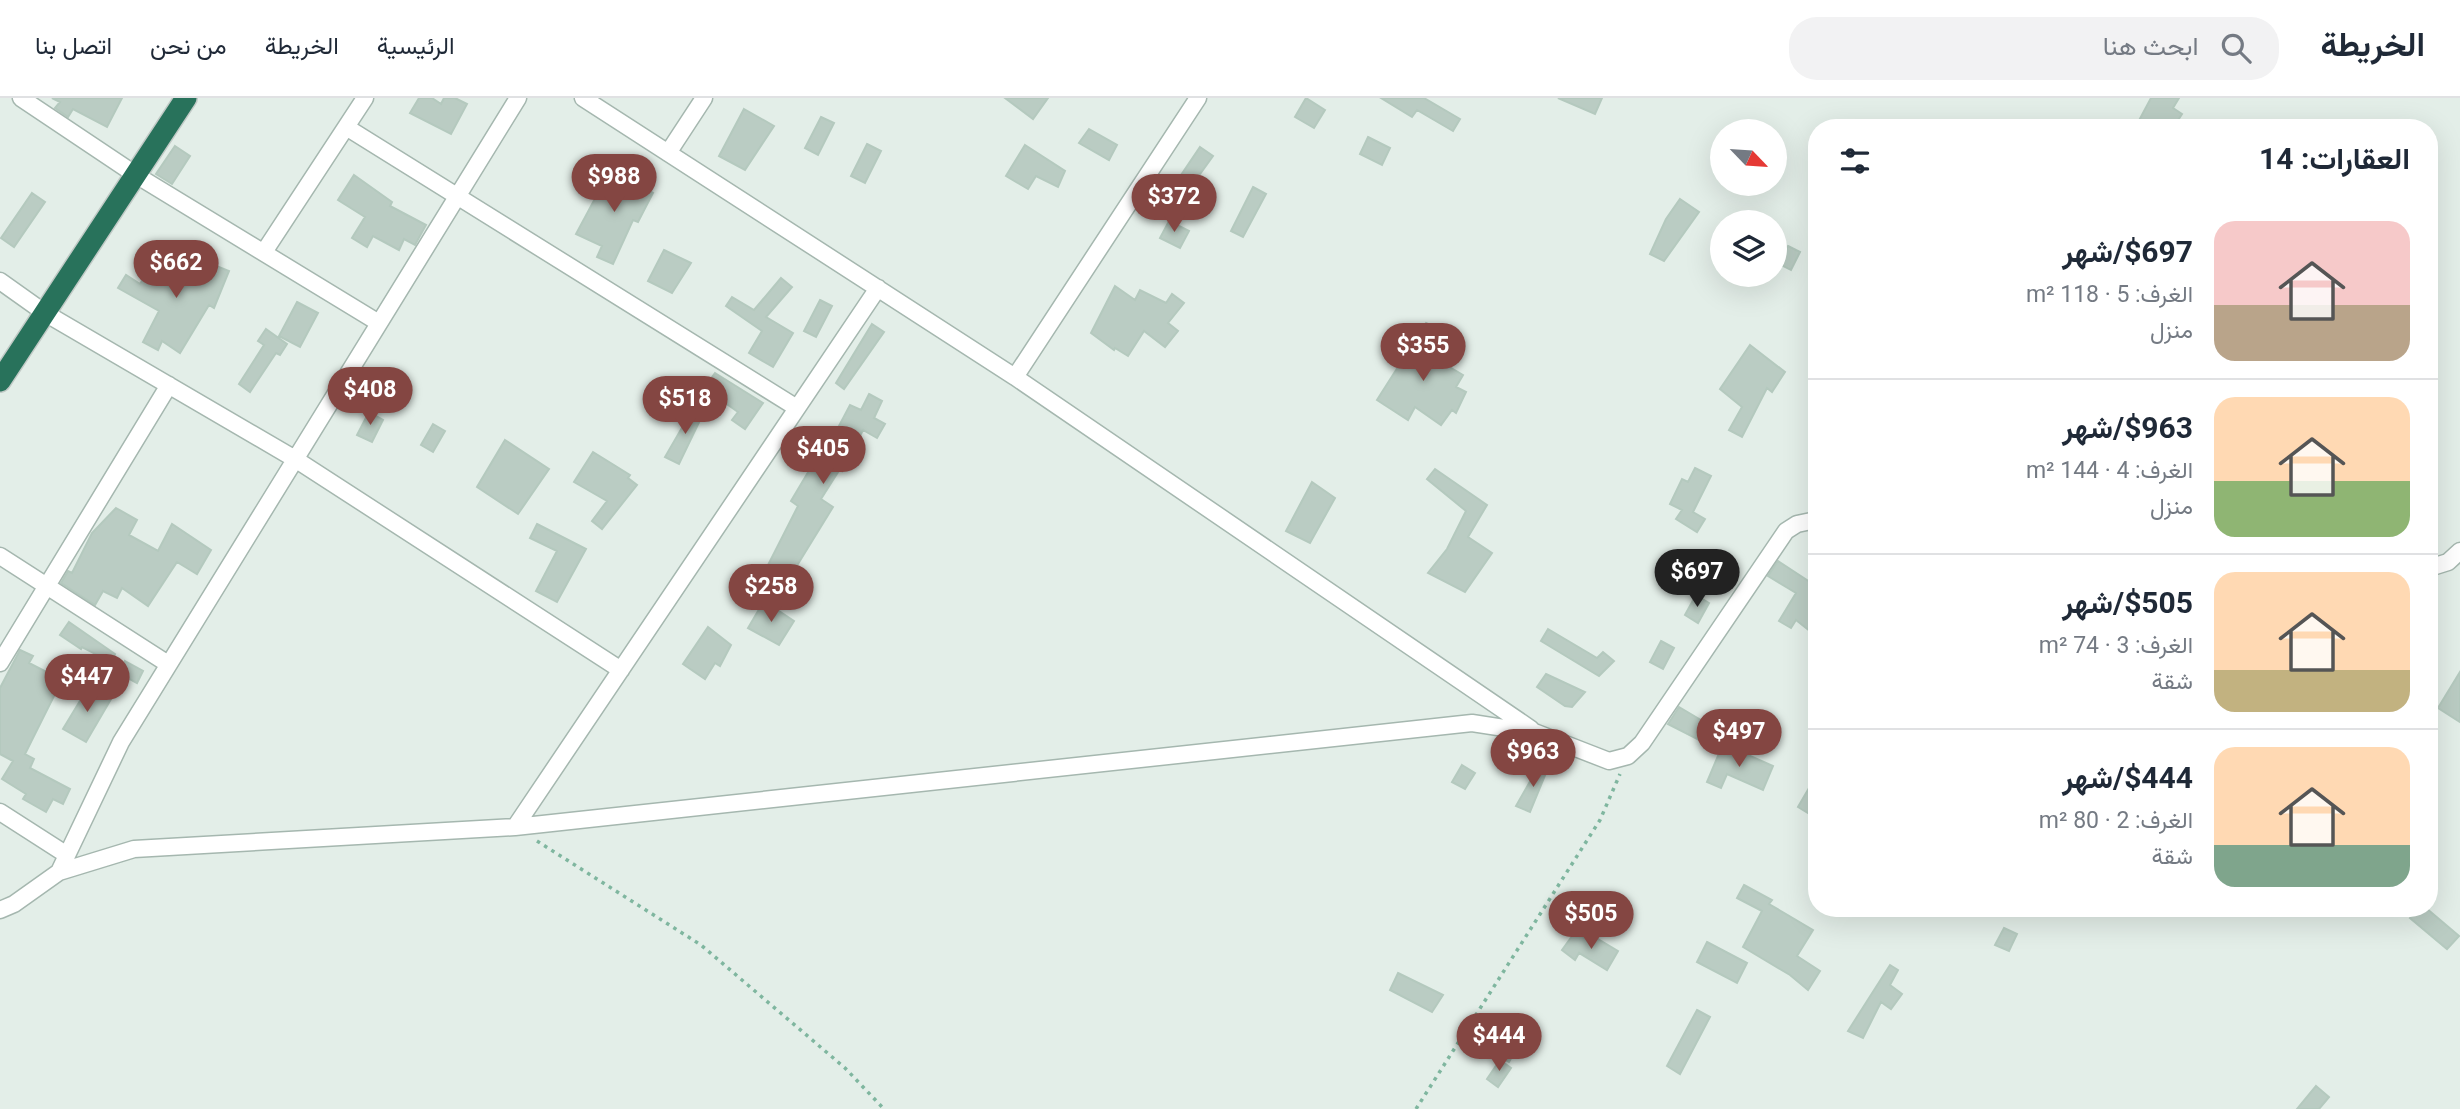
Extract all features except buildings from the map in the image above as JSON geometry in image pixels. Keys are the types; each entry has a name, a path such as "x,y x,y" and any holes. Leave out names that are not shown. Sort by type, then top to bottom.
{"highway":[{"path":"0,381 186,98"}],"street":[{"path":"20,98 136,175 379,323"},
{"path":"264,252 365,98"},
{"path":"59,872 121,742 518,98"},
{"path":"583,98 1015,377 1537,733 1600,760 1628,756 1642,743 1786,531 1797,524 1808,522"},
{"path":"668,153 704,98"},
{"path":"1015,377 1198,98"},
{"path":"346,127 797,408"},
{"path":"0,281 45,313 295,459 621,670"},
{"path":"515,827 878,288"},
{"path":"0,663 169,385"},
{"path":"2438,565 2448,562 2460,551"},
{"path":"0,556 168,664"},
{"path":"0,910 14,904 59,872 134,849 515,827 1472,723 1537,733"},
{"path":"0,812 67,855"}],"path":[{"path":"1416,1109 1600,820 1628,756"},
{"path":"515,827 701,945 845,1068 884,1109"}]}
